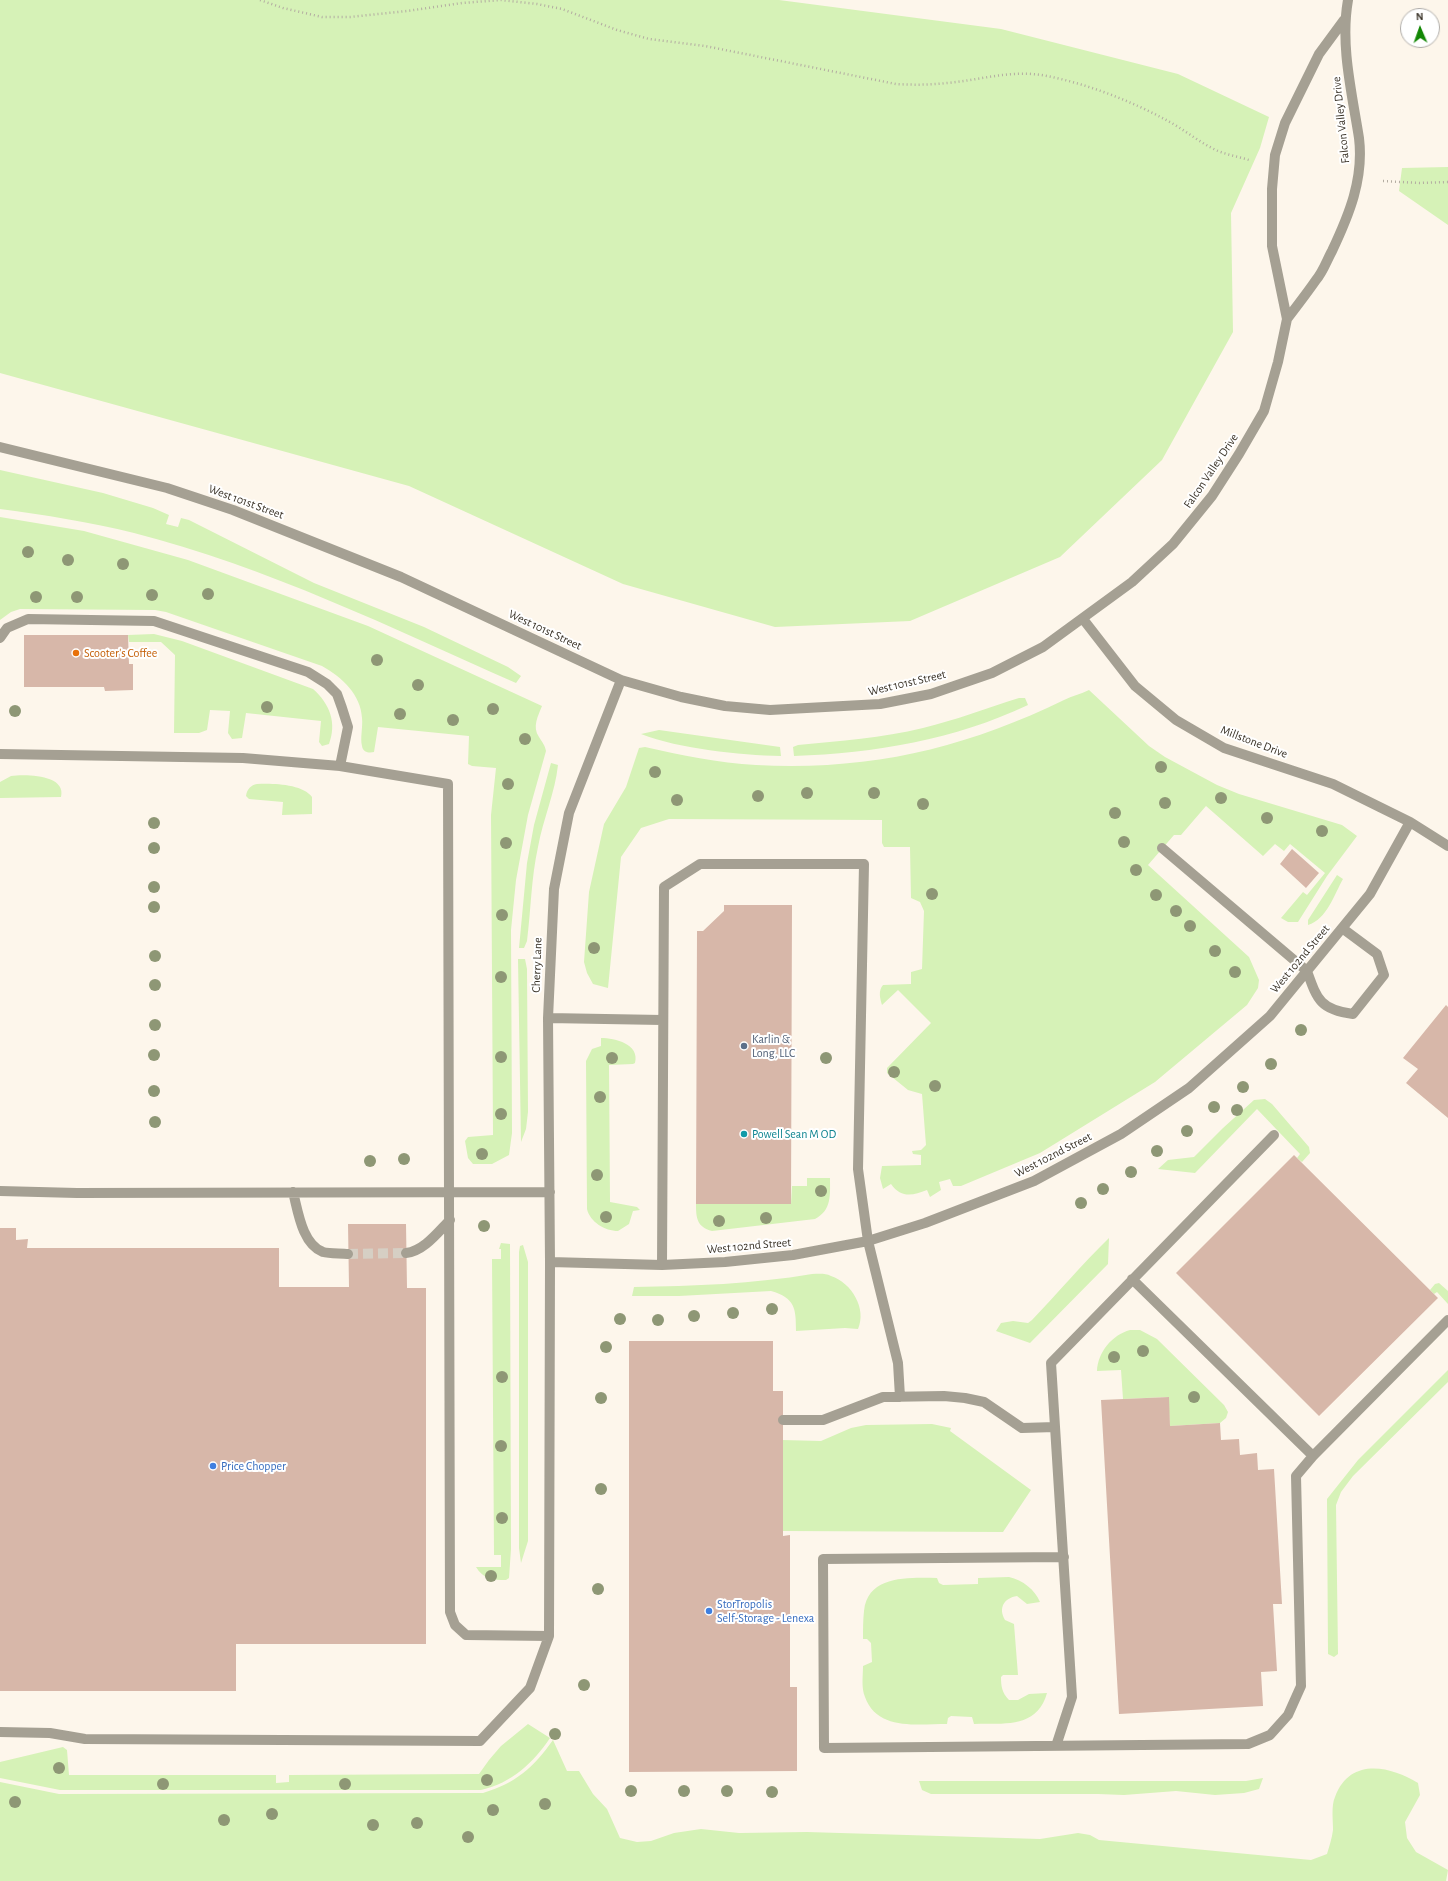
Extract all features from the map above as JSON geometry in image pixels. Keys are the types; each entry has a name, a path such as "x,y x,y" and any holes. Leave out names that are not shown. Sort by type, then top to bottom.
{"street":[{"name":"Falcon Valley Drive","path":"1287,319 1317,279 1341,232 1355,198 1360,165 1344,20 1348,0"},
{"name":"Falcon Valley Drive","path":"1083,619 1132,582 1167,550 1212,496 1264,411 1278,362 1287,319 1272,246 1272,189 1275,155 1285,123 1319,54 1344,20"},
{"name":"West 101st Street","path":"0,447 167,488 233,510 401,577 621,680 681,697 725,706 763,709 821,708 880,704 931,694 992,673 1043,647 1083,619"},
{"path":"0,638 7,628 28,619 154,621 308,672 327,684 337,694 342,708 348,727 340,766"},
{"name":"Millstone Drive","path":"1083,619 1135,686 1176,720 1224,748 1333,784 1410,822 1448,846"},
{"name":"Cherry Lane","path":"0,1732 50,1733 85,1739 480,1741 530,1688 549,1636 550,1192 548,1018 554,889 569,813 621,680"},
{"path":"0,754 243,758 340,766 448,784 450,1612 455,1625 466,1635 549,1636"},
{"name":"West 102nd Street","path":"550,1262 662,1265 724,1262 793,1255 868,1241 925,1223 1034,1182 1121,1134 1189,1088 1270,1016 1370,894 1410,822"},
{"path":"1162,848 1307,971 1317,997 1337,1012 1353,1014 1384,975 1377,954 1342,928"},
{"path":"662,1265 662,1020 664,887 700,864 864,864 858,1169 868,1241 898,1363 900,1397"},
{"path":"548,1018 662,1020"},
{"path":"1056,1746 1072,1697 1051,1363 1274,1135"},
{"path":"0,1191 77,1193 550,1192"},
{"path":"293,1192 302,1225 310,1242 323,1252 348,1254"},
{"path":"406,1253 415,1252 431,1239 450,1220"},
{"path":"1132,1279 1313,1456"},
{"path":"1064,1557 823,1559 824,1748 1248,1744 1270,1735 1288,1715 1301,1686 1296,1476 1313,1456 1448,1320"},
{"path":"783,1420 823,1420 883,1397 944,1396 984,1402 1022,1428 1055,1427"}],"path":[{"path":"260,0 283,8 322,17 343,17 407,12 462,3 501,0 562,9 617,30 649,39 704,46 896,84 942,84 990,76 1022,73 1046,76 1086,86 1130,102 1168,121 1217,150 1251,161"},
{"path":"1382,181 1419,183 1448,182"}],"green space":[{"path":"0,0 779,0 1001,29 1178,74 1269,117 1260,148 1231,213 1233,332 1162,460 1060,557 910,621 775,627 623,584 409,486 0,373"},
{"path":"1448,167 1448,225 1399,191 1402,168"},
{"path":"0,470 103,493 153,508 169,515 166,524 178,527 181,518 189,520 314,583 424,627 508,667 521,676 516,683 328,600 281,581 184,547 101,525 0,509"},
{"path":"0,517 84,531 188,560 368,626 542,706 536,722 536,729 546,751 528,815 516,880 511,930 512,1133 509,1155 492,1164 473,1164 468,1158 465,1141 468,1137 493,1135 491,815 496,768 472,766 468,764 469,736 378,727 374,752 365,751 361,743 362,718 358,702 354,694 343,681 329,670 322,666 166,612 155,610 20,609 11,612 0,620"},
{"path":"154,634 182,641 313,689 328,707 332,721 329,744 322,746 319,742 321,721 246,713 242,738 232,739 228,733 230,711 210,710 207,730 199,733 174,733 175,655 161,642 129,642 128,635"},
{"path":"1089,690 1149,746 1165,757 1217,785 1239,794 1342,825 1357,836 1327,876 1298,922 1288,922 1281,918 1303,892 1307,895 1325,873 1290,844 1284,851 1275,844 1263,856 1206,806 1181,835 1174,835 1148,865 1249,957 1259,980 1258,988 1247,1005 1155,1082 1040,1153 961,1186 953,1186 950,1179 939,1182 941,1190 930,1197 927,1190 916,1194 903,1194 895,1189 891,1184 883,1189 880,1178 882,1166 921,1165 921,1155 913,1154 912,1151 921,1150 926,1145 922,1094 908,1090 887,1073 887,1068 931,1023 898,990 882,1005 880,992 883,985 911,984 911,972 922,969 924,911 920,902 911,898 910,847 884,847 882,843 882,820 669,819 641,828 621,857 608,988 593,984 587,973 584,962 589,892 604,824 626,787 639,748 645,747 714,761 756,765 797,766 876,760 952,744 989,732"},
{"path":"1019,698 1025,698 1028,705 1000,717 943,736 884,748 854,752 794,756 793,747 798,745 861,739 923,728"},
{"path":"659,730 780,747 781,756 710,750 673,744 641,734"},
{"path":"551,763 558,765 552,796 540,837 536,859 532,883 527,941 524,948 519,948 527,863 534,825"},
{"path":"25,775 43,777 51,780 58,784 61,789 61,797 0,798 0,782 11,776"},
{"path":"257,784 279,784 302,789 312,797 312,814 282,815 283,802 249,799 246,796 248,789"},
{"path":"1337,875 1343,879 1329,906 1320,918 1308,925 1308,920"},
{"path":"518,959 525,959 527,969 528,1112 526,1129 521,1142"},
{"path":"601,1038 613,1039 625,1043 634,1051 636,1056 635,1063 633,1064 609,1065 610,1202 637,1207 640,1210 633,1211 629,1224 618,1231 613,1231 599,1225 591,1218 587,1209 586,1061 592,1049 601,1046"},
{"path":"1265,1099 1272,1104 1309,1147 1310,1153 1302,1162 1297,1158 1300,1154 1257,1109 1195,1173 1158,1169 1168,1160 1194,1157 1254,1100"},
{"path":"807,1178 830,1178 829,1202 825,1211 815,1219 712,1231 703,1227 698,1221 696,1204 791,1204 792,1186 807,1186"},
{"path":"1109,1238 1108,1264 1030,1343 996,1331 1001,1323 1013,1321 1028,1323 1032,1320"},
{"path":"501,1243 510,1244 511,1549 509,1578 506,1580 489,1578 482,1574 476,1567 501,1567 501,1555 494,1555 492,1259 501,1259 501,1249 499,1249"},
{"path":"523,1245 528,1262 528,1541 521,1563 519,1548 519,1252 520,1246"},
{"path":"824,1274 839,1279 851,1291 856,1298 861,1313 858,1329 845,1328 796,1331 795,1316 792,1305 785,1297 771,1291 679,1296 632,1296 634,1287 723,1284"},
{"path":"1439,1283 1448,1291 1448,1304 1437,1292 1434,1294 1430,1290 1435,1284"},
{"path":"1140,1330 1157,1339 1224,1405 1228,1412 1226,1418 1220,1423 1170,1426 1168,1397 1123,1399 1121,1370 1097,1371 1100,1357 1107,1345 1123,1332"},
{"path":"1448,1370 1448,1382 1353,1476 1341,1492 1336,1505 1338,1654 1334,1657 1328,1654 1327,1499 1358,1460"},
{"path":"932,1424 951,1428 950,1431 1031,1490 1003,1532 783,1531 782,1440 821,1441 851,1428 866,1425"},
{"path":"1009,1577 1019,1580 1028,1586 1035,1593 1040,1602 1027,1604 1017,1596 1006,1601 1002,1608 1005,1620 1014,1624 1018,1675 1003,1675 1001,1677 1003,1692 1009,1700 1018,1700 1029,1694 1047,1693 1042,1705 1036,1713 1018,1722 997,1724 974,1724 972,1717 951,1716 948,1718 947,1724 911,1724 900,1723 879,1716 871,1708 865,1697 862,1682 863,1666 872,1662 871,1643 867,1639 863,1639 863,1625 867,1599 873,1590 882,1584 904,1579 937,1578 939,1583 943,1585 978,1584 978,1578"},
{"path":"528,1724 550,1738 529,1764 521,1771 492,1787 481,1790 60,1790 0,1778 0,1762 63,1747 67,1750 69,1775 276,1775 276,1783 289,1782 289,1775 479,1774 501,1746"},
{"path":"553,1740 567,1771 579,1771 593,1794 607,1809 620,1838 637,1842 651,1841 674,1833 701,1829 739,1833 807,1832 1040,1839 1078,1833 1090,1835 1099,1840 1311,1860 1327,1854 1333,1830 1334,1801 1342,1784 1350,1776 1360,1771 1383,1769 1395,1772 1418,1783 1420,1795 1405,1822 1407,1838 1416,1852 1448,1870 1446,1881 0,1881 0,1782 59,1794 483,1793 505,1784 523,1773 538,1759"},
{"path":"1263,1778 1259,1789 1244,1793 1215,1795 1176,1791 1124,1795 931,1794 922,1790 919,1781 1246,1781"}],"building":[{"name":"Scooter's Coffee","path":"24,635 128,635 129,664 133,664 133,690 105,691 104,687 24,687"},
{"path":"1292,849 1319,873 1306,888 1280,864"},
{"path":"724,905 792,905 791,1204 696,1204 697,931 703,931 724,911"},
{"path":"1446,1005 1448,1007 1448,1118 1406,1083 1418,1069 1403,1058"},
{"path":"1294,1155 1438,1298 1319,1416 1176,1273"},
{"name":"Price Chopper","path":"348,1224 406,1224 407,1288 426,1288 426,1644 236,1644 236,1691 0,1691 0,1228 16,1228 16,1240 28,1239 27,1248 279,1248 279,1287 349,1287"},
{"name":"StorTropolis Self-Storage - Lenexa","path":"629,1341 773,1341 773,1391 783,1391 783,1536 790,1535 790,1687 797,1687 797,1771 629,1772"},
{"path":"1169,1397 1170,1426 1220,1423 1221,1440 1239,1439 1240,1455 1257,1453 1258,1470 1274,1469 1282,1604 1273,1604 1277,1671 1261,1672 1263,1706 1119,1714 1101,1400"}],"tunnel":[{"path":"348,1254 406,1253"}],"place":[{"name":"Scooter's Coffee","path":"76,653"},
{"name":"Karlin & Long, LLC","path":"744,1046"},
{"name":"Powell Sean M OD","path":"744,1134"},
{"name":"Price Chopper","path":"213,1466"},
{"name":"StorTropolis Self-Storage - Lenexa","path":"709,1611"}]}
